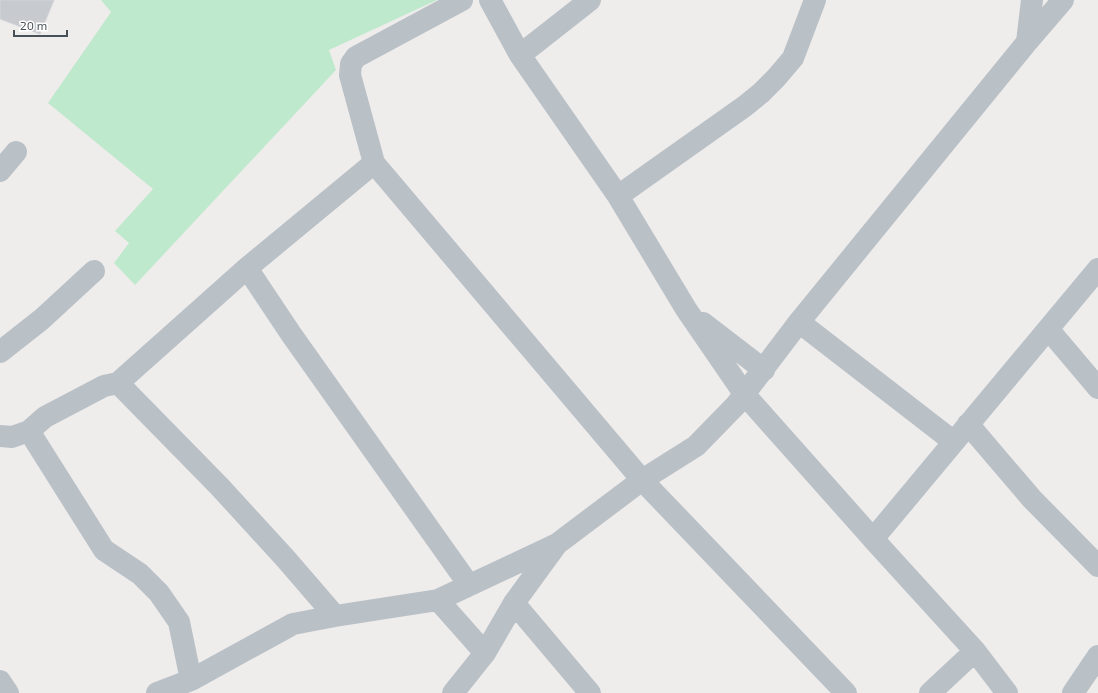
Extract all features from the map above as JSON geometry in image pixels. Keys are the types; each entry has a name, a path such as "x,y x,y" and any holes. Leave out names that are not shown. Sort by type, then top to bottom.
{"street":[{"path":"462,0 356,57 351,64 350,75 374,163 642,480 846,693"},
{"path":"490,0 520,55 618,196 686,309 745,395 873,540 975,651 1007,693"},
{"path":"520,55 590,0"},
{"path":"618,196 761,93 793,58 815,0"},
{"path":"1027,42 1032,0"},
{"path":"157,693 191,680 292,624 438,600 557,544 642,480 696,446 745,395 799,322 1027,42 1064,0"},
{"path":"0,171 16,152"},
{"path":"0,436 12,437 29,431 45,417 104,386 118,383 247,268 374,163"},
{"path":"247,268 291,334 468,585"},
{"path":"873,540 968,424 1049,330 1098,269"},
{"path":"0,352 42,319 94,271"},
{"path":"686,309 764,370"},
{"path":"799,322 954,442"},
{"path":"1049,330 1098,388"},
{"path":"118,383 219,486 335,616"},
{"path":"968,424 1032,499 1098,566"},
{"path":"29,431 104,550 140,574 159,593 179,622 191,680"},
{"path":"453,693 485,653 514,603 557,544"},
{"path":"438,600 485,653"},
{"path":"514,603 590,693"},
{"path":"930,693 975,651"},
{"path":"1075,692 1098,656"},
{"path":"0,681 8,693"}],"green space":[{"path":"101,0 437,0 329,50 336,70 135,285 114,263 129,243 115,231 153,189 48,103 111,12"}],"building":[{"path":"0,0 54,0 40,34 0,19"}]}
